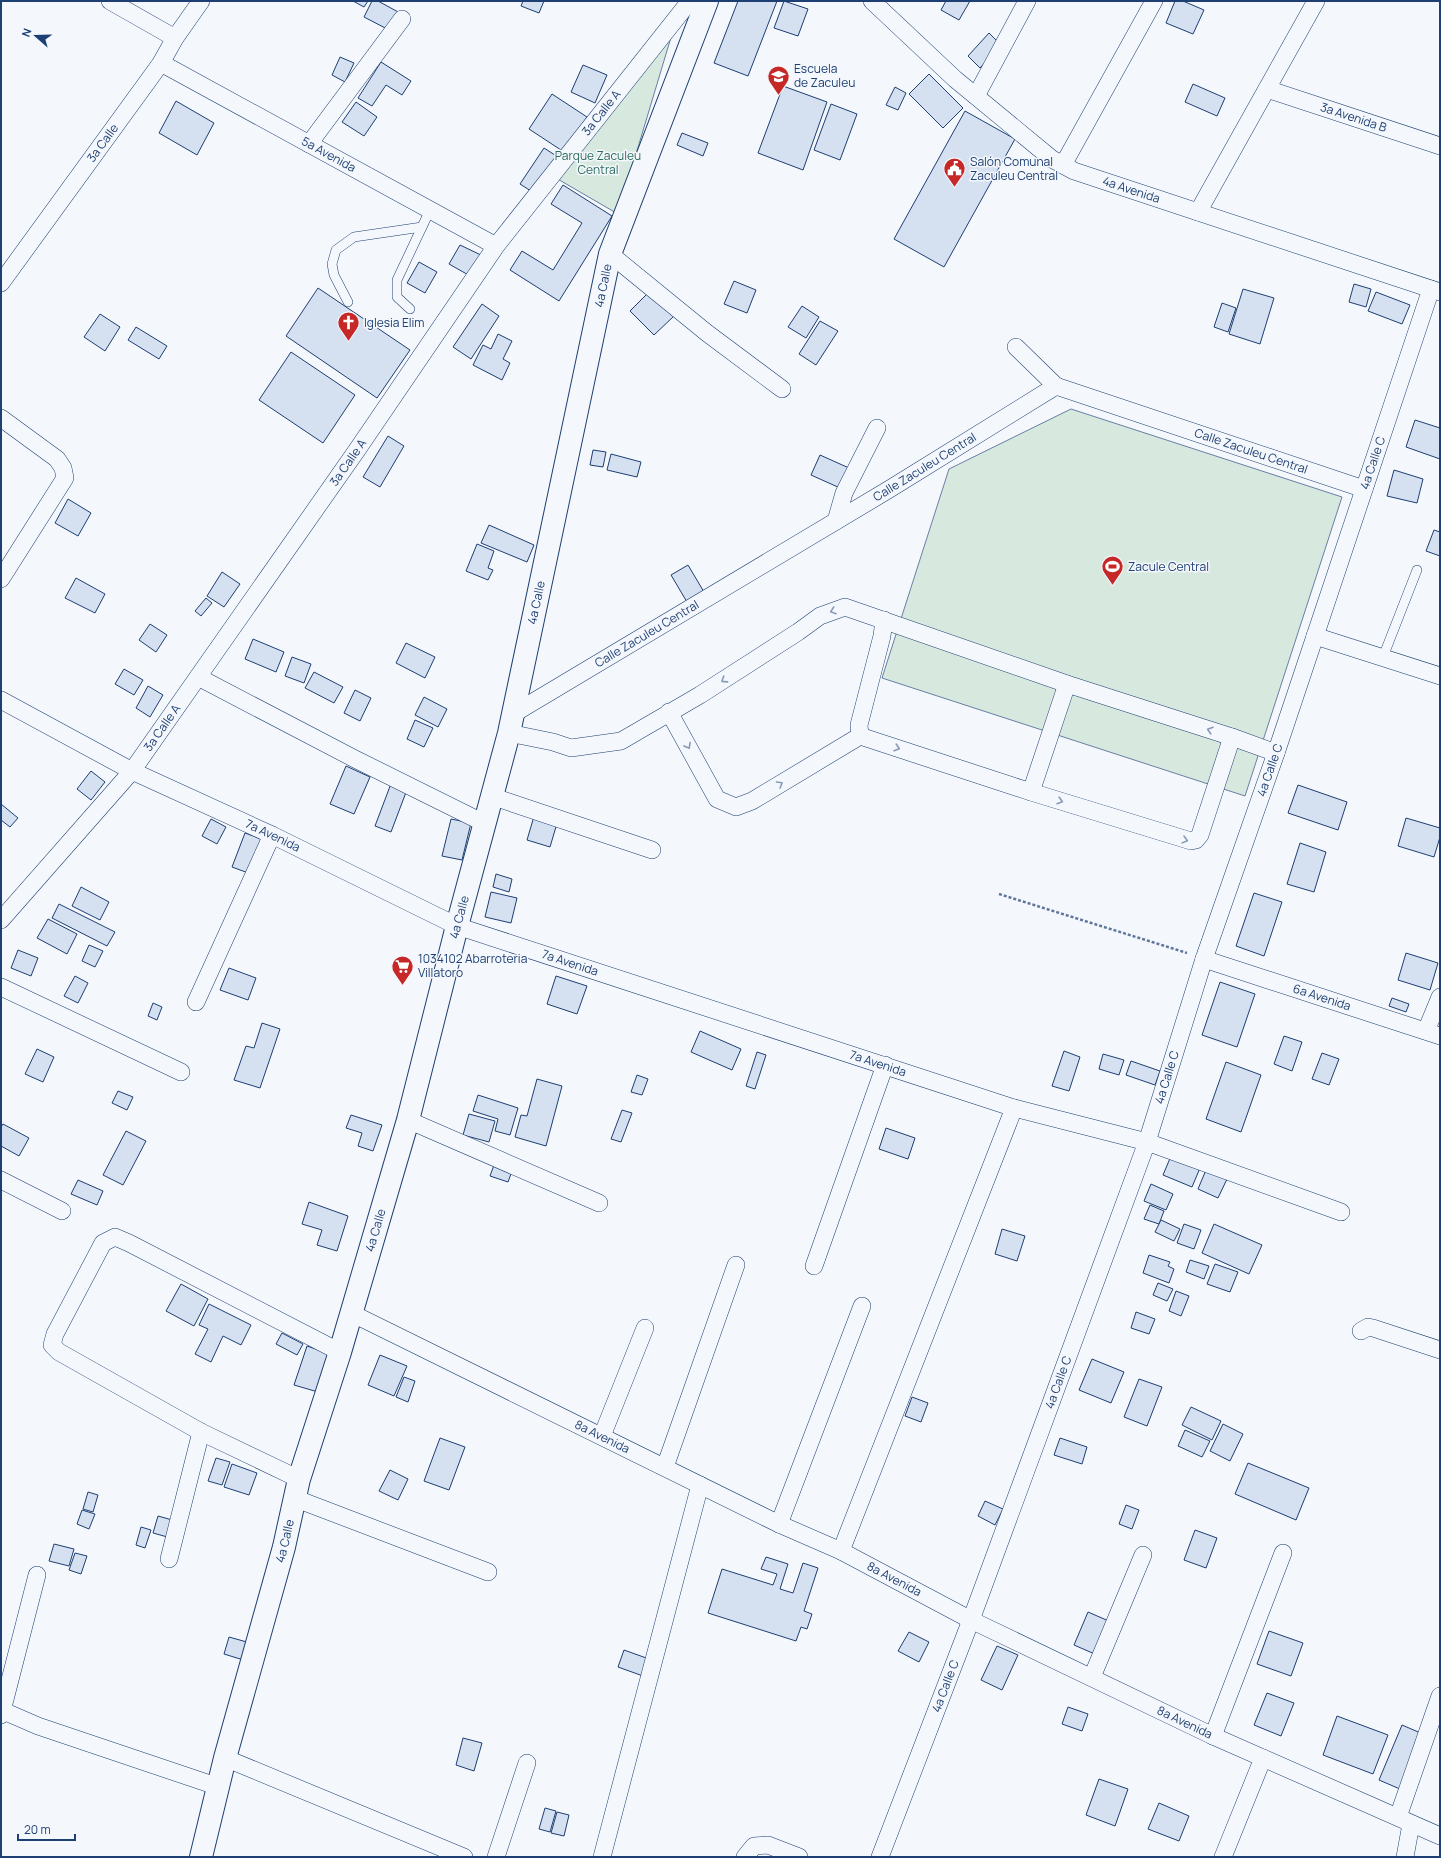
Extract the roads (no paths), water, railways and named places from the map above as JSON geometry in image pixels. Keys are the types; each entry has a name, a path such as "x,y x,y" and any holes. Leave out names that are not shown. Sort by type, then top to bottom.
{"street":[{"path":"110,1 175,38"},
{"name":"3a Calle","path":"1,283 161,63 175,38 201,1"},
{"name":"3a Calle A","path":"1,920 132,771 357,450 496,246 690,1"},
{"name":"4a Calle","path":"201,1857 225,1758 284,1547 297,1488 352,1313 408,1120 457,926 511,724 610,254 707,1"},
{"name":"4a Avenida","path":"872,1 955,79 1052,159 1074,171 1435,291"},
{"path":"976,96 1027,1"},
{"path":"1063,165 1154,1"},
{"path":"1198,212 1316,1"},
{"path":"309,144 402,19"},
{"name":"5a Avenida","path":"161,63 496,246"},
{"name":"3a Avenida B","path":"1267,89 1440,146"},
{"path":"610,254 707,334 782,389"},
{"name":"4a Calle C","path":"880,1857 971,1620 1147,1142 1204,958 1276,752 1364,489 1435,291"},
{"path":"1016,347 1056,386"},
{"name":"Calle Zaculeu Central","path":"511,724 836,521 1056,386 1364,489"},
{"path":"1,418 57,459 63,468 65,478 1,579"},
{"path":"836,521 844,493 877,428"},
{"path":"511,724 571,748 621,740 713,687 820,616 845,607 1067,684 1276,752"},
{"path":"860,736 859,725 882,636 884,620"},
{"path":"1315,636 1440,676"},
{"path":"198,677 355,759 484,823"},
{"path":"1031,792 1067,684"},
{"name":"7a Avenida","path":"1,700 132,771 272,835 457,926 728,1016 885,1065 1014,1108 1147,1142 1341,1212"},
{"path":"669,712 718,799 736,807 752,801 860,736 1031,792 1191,841 1196,840 1200,835 1232,738"},
{"path":"491,796 652,850"},
{"path":"196,1002 272,835"},
{"name":"6a Avenida","path":"1204,958 1433,1033"},
{"path":"1,987 182,1072"},
{"path":"1433,1033 1440,997"},
{"path":"814,1266 885,1065"},
{"path":"841,1551 1014,1108"},
{"path":"408,1120 599,1203"},
{"path":"1,1180 62,1211"},
{"path":"340,1352 129,1243 116,1238 104,1243 55,1334 52,1344 59,1352 202,1432 297,1488 488,1572"},
{"path":"665,1467 736,1265"},
{"path":"779,1524 862,1306"},
{"name":"8a Avenida","path":"352,1313 779,1524 841,1551 971,1620 1213,1736 1440,1836"},
{"path":"1362,1331 1368,1327 1373,1328 1440,1350"},
{"path":"602,1436 645,1328"},
{"path":"169,1559 202,1432"},
{"path":"602,1857 700,1485"},
{"path":"1213,1736 1283,1553"},
{"path":"1092,1678 1143,1555"},
{"path":"37,1575 1,1712 38,1726 219,1787"},
{"path":"1405,1857 1404,1821 1440,1696"},
{"path":"225,1758 464,1857"},
{"path":"1222,1857 1263,1758"},
{"path":"496,1857 527,1763"},
{"path":"745,1857 754,1846 768,1845 799,1857"}],"lane":[{"path":"410,309 397,297 397,280 430,210"},
{"path":"348,302 334,275 332,264 336,250 354,237 422,227"},
{"path":"1384,658 1417,570"}],"place":[{"name":"Escuela de Zaculeu","path":"779,96"},
{"name":"Salón Comunal Zaculeu Central","path":"955,188"},
{"name":"Iglesia Elim","path":"348,342"},
{"name":"Zacule Central","path":"1112,586"},
{"name":"1034102 Abarroteria Villatoro","path":"402,986"}],"park label":[{"name":"Parque Zaculeu Central","path":"598,163"}]}
